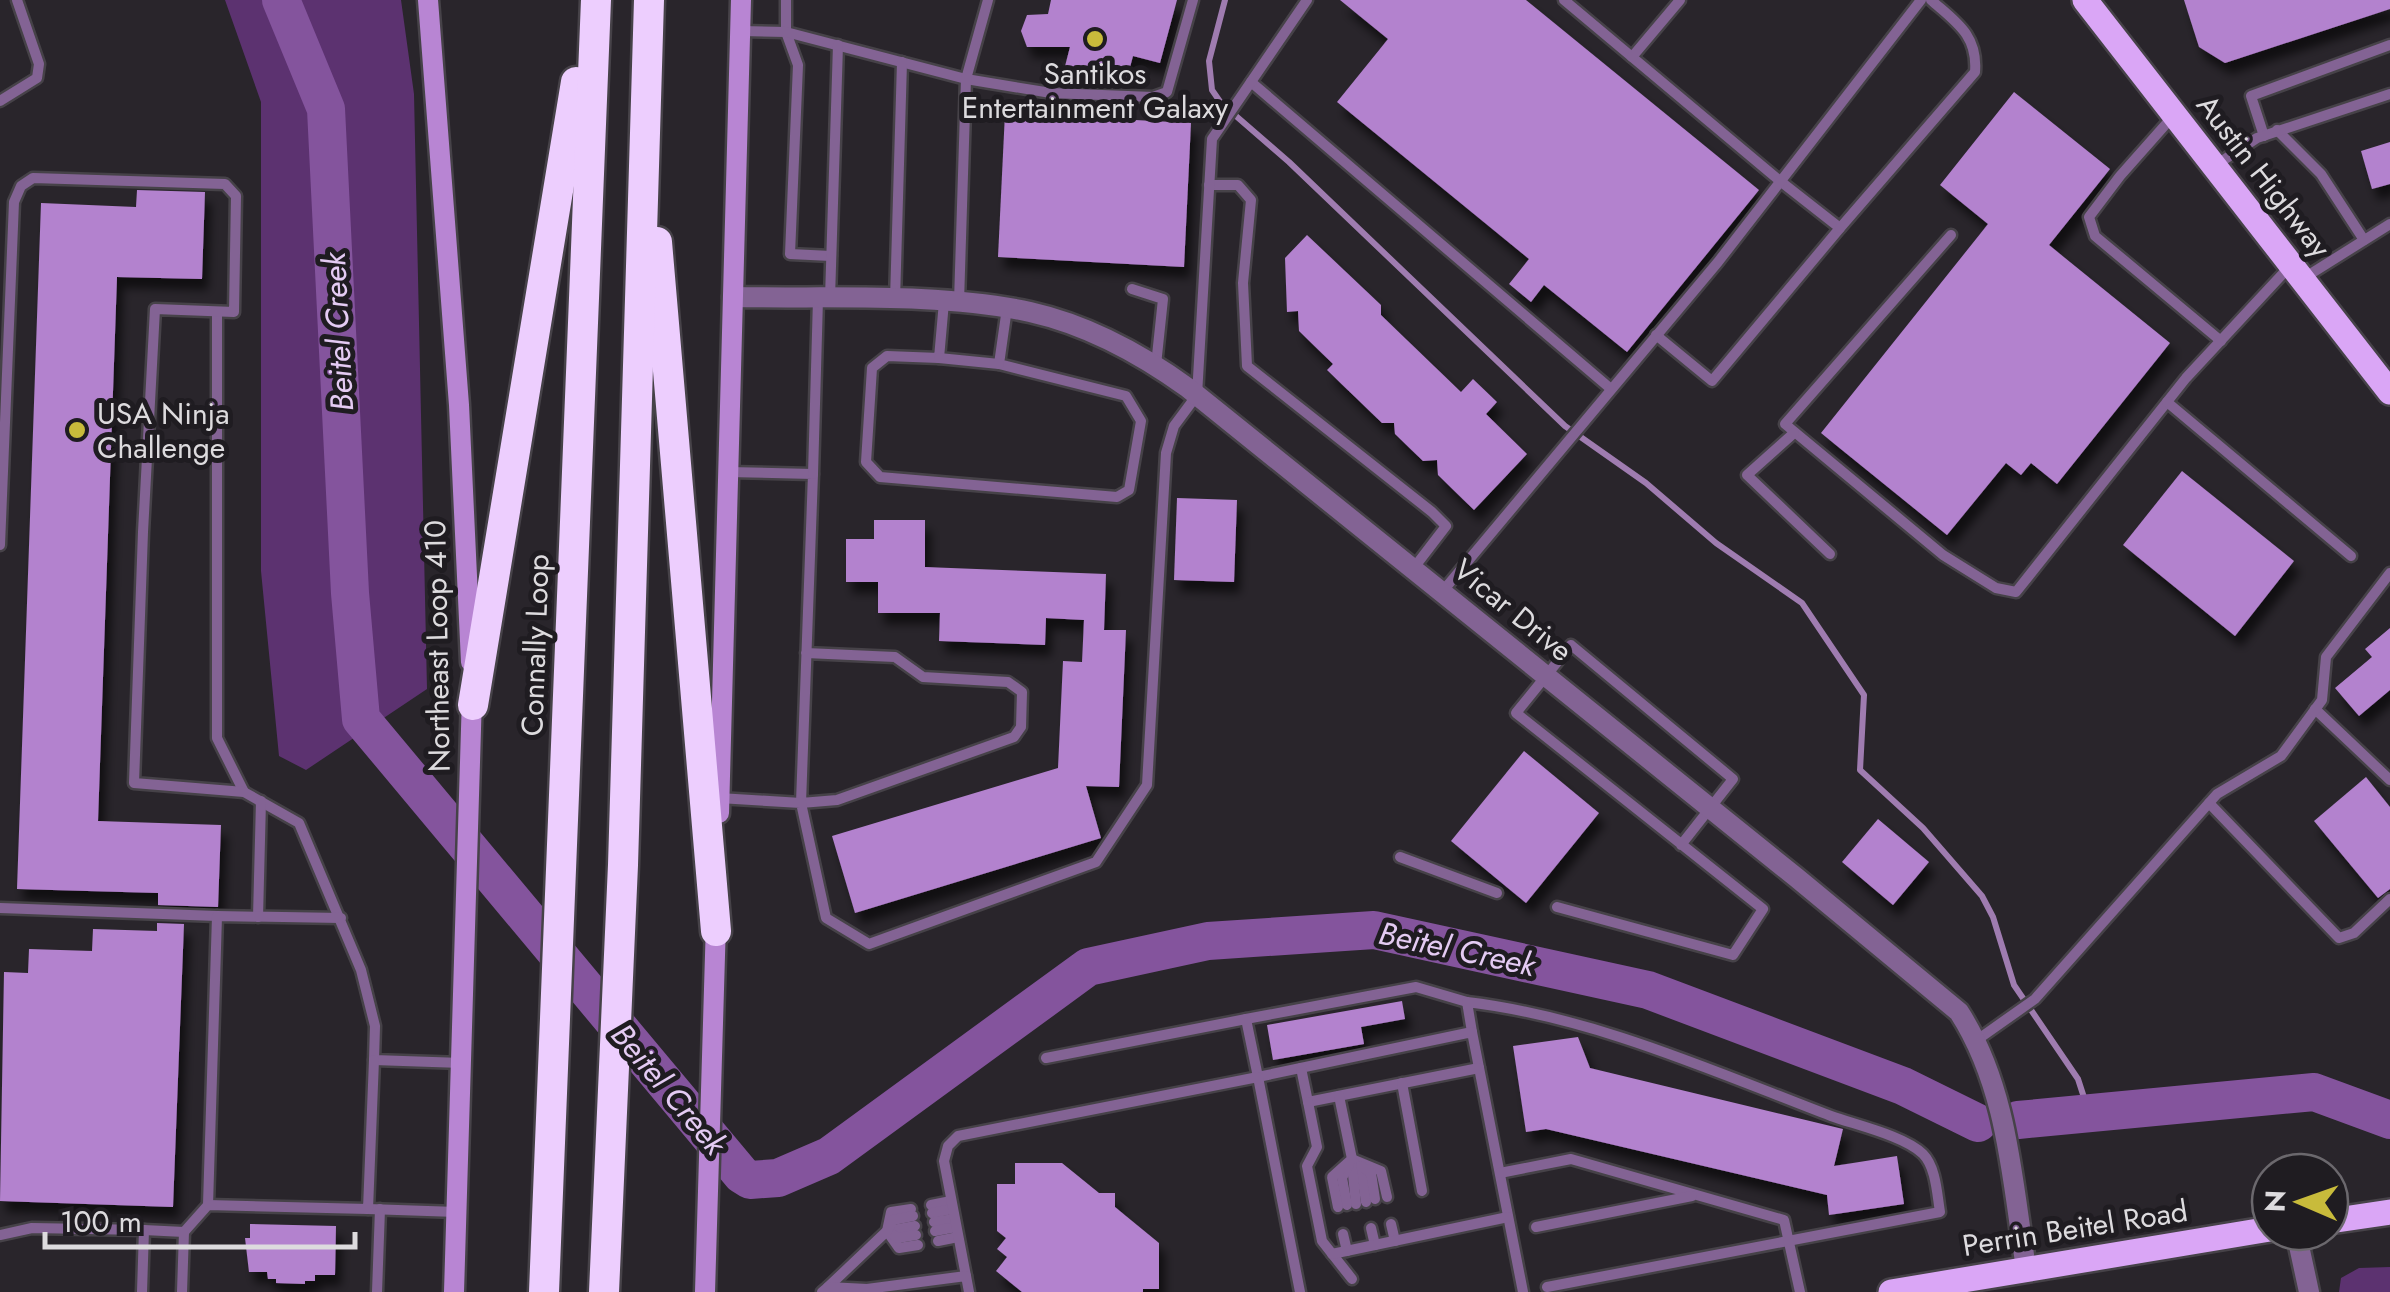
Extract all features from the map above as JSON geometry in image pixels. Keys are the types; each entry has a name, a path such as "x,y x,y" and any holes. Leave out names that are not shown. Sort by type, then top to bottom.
{"highway":[{"path":"473,705 592,0"},
{"name":"Connally Loop","path":"544,1292 592,0"},
{"path":"604,1292 624,865 649,0"},
{"path":"644,79 716,931"}],"main road":[{"name":"Northeast Loop 410","path":"428,0 459,405 473,705 454,1292"},
{"path":"705,1289 741,0"},
{"name":"Austin Highway","path":"2086,0 2390,392"},
{"path":"2350,1217 2390,1212"},
{"name":"Perrin Beitel Road","path":"1891,1292 2250,1233"}],"street":[{"name":"Vicar Drive","path":"733,298 952,302 1007,308 1074,326 1156,365 1197,395 1959,1012 1977,1040 2000,1103 2026,1268"},
{"path":"2300,1252 2308,1292"}],"lane":[{"path":"0,100 36,78 39,64 17,0"},
{"path":"786,0 786,32 798,66 790,254 831,256"},
{"path":"939,358 952,302 966,79 988,0"},
{"path":"740,31 786,32 966,79 1051,93 1153,97 1166,92 1193,0"},
{"path":"838,45 831,256 824,299 813,474 801,803 826,918 868,944 1096,862 1147,785 1166,453 1174,426 1197,395 1212,139 1306,0"},
{"path":"1564,0 1840,228"},
{"path":"1632,57 1680,0"},
{"path":"1442,592 1780,182 1920,0"},
{"path":"1656,335 1712,381 1975,72 1971,35 1931,0"},
{"path":"2264,136 2251,96 2390,45"},
{"path":"895,301 902,62"},
{"path":"1251,82 1611,389"},
{"path":"2215,166 2277,130 2390,94"},
{"path":"2175,115 2090,216 2094,236 2122,255 2221,341"},
{"path":"2277,130 2321,174 2364,240"},
{"path":"0,545 14,202 21,186 33,178 225,184 236,196 234,312 155,309 142,532 134,783 244,792 299,823 361,970 375,1026 377,1292"},
{"path":"1209,185 1238,185 1251,200 1243,282 1247,366 1446,526 1413,569"},
{"path":"1951,234 1785,424 1943,555 1996,588 2016,592 2167,402 2221,341 2297,272 2390,224"},
{"path":"1132,289 1164,299 1156,365"},
{"path":"999,364 1007,308"},
{"path":"217,312 218,738 244,792"},
{"path":"887,356 939,358 999,364 1126,396 1141,421 1129,490 1117,497 880,478 866,462 872,368 887,356"},
{"path":"2167,402 2351,556"},
{"path":"1794,433 1747,475 1830,554"},
{"path":"727,472 813,474"},
{"path":"1977,1040 2035,999 2217,794 2281,756 2322,700 2326,657 2390,574"},
{"path":"1557,907 1732,955 1764,909 1681,845 1516,712 1571,645 1733,779 1681,845"},
{"path":"719,798 801,803 836,800 1014,737 1021,726 1022,692 1008,682 923,677 896,657 806,653"},
{"path":"2315,709 2390,780"},
{"path":"258,917 260,801"},
{"path":"2209,802 2339,938 2354,933 2390,900"},
{"path":"1400,857 1498,893"},
{"path":"0,908 341,918"},
{"path":"182,1292 184,1232 208,1206 218,916"},
{"path":"1046,1058 1416,987 1467,1002 1536,1012 1665,1053 1908,1145 1930,1163 1940,1212 1547,1287"},
{"path":"1467,1002 1523,1292"},
{"path":"1246,1018 1300,1292"},
{"path":"968,1292 944,1161 948,1146 958,1136 1472,1032"},
{"path":"374,1060 462,1063"},
{"path":"1301,1068 1317,1146 1307,1166 1322,1241 1352,1279"},
{"path":"1308,1102 1479,1068"},
{"path":"1402,1084 1422,1190"},
{"path":"1339,1096 1362,1202"},
{"path":"1352,1159 1332,1177 1362,1202"},
{"path":"1352,1159 1370,1173 1362,1202"},
{"path":"1500,1174 1571,1159 1784,1220 1800,1292"},
{"path":"1536,1227 1694,1195"},
{"path":"208,1206 458,1212"},
{"path":"891,1212 914,1226 899,1248 887,1231 891,1212"},
{"path":"1428,1217 1430,1233"},
{"path":"1332,1254 1508,1217"},
{"path":"954,1219 934,1222 954,1219"},
{"path":"825,1289 887,1231 914,1226"},
{"path":"0,1234 32,1228 184,1232"},
{"path":"1367,1229 1370,1246"},
{"path":"1367,1229 1370,1246"},
{"path":"1367,1229 1370,1246"},
{"path":"142,1292 144,1230"},
{"path":"825,1289 966,1276"}],"shaded area":[{"path":"225,0 401,0 414,94 427,689 306,770 279,756 261,571 261,102"},
{"path":"2390,1267 2390,1292 2339,1292 2341,1278 2359,1268"}],"building":[{"name":"Santikos Entertainment Galaxy","path":"1051,0 1177,0 1160,63 1133,56 1125,86 1064,70 1070,47 1027,47 1021,31 1027,15 1048,14"},
{"path":"1340,0 1526,0 1759,190 1627,352 1544,285 1531,302 1509,284 1529,259 1337,102 1388,39"},
{"path":"2184,0 2390,0 2390,9 2225,63 2199,47"},
{"path":"2014,92 2110,169 2049,245 2170,343 2057,484 2031,463 2021,475 2006,463 1947,535 1821,433 1988,224 1940,185"},
{"path":"1005,113 1191,123 1184,267 998,257"},
{"path":"2390,142 2390,184 2372,189 2361,151"},
{"path":"137,190 205,192 202,279 117,277 98,821 221,825 218,907 158,905 158,893 17,889 41,203 136,207"},
{"path":"1307,235 1381,305 1381,315 1461,392 1473,379 1497,402 1486,414 1527,454 1474,510 1438,475 1437,460 1423,461 1395,434 1394,423 1382,423 1327,370 1333,364 1299,331 1298,311 1287,312 1285,258"},
{"path":"2182,471 2294,561 2235,636 2123,545"},
{"path":"1177,498 1237,500 1234,582 1174,580"},
{"path":"874,520 925,520 925,567 1106,574 1104,630 1126,630 1119,787 1086,786 1101,838 855,913 832,836 1058,768 1063,661 1082,662 1084,620 1046,618 1045,645 939,641 940,613 878,613 878,582 846,582 846,539 874,539"},
{"path":"2390,628 2390,690 2359,716 2335,688 2372,657 2365,649"},
{"path":"1524,751 1599,813 1526,903 1451,841"},
{"path":"2366,777 2390,807 2390,889 2378,898 2314,821"},
{"path":"1878,819 1929,862 1893,905 1842,862"},
{"path":"157,923 184,924 173,1207 0,1201 4,972 28,973 29,949 92,951 93,929 157,931"},
{"path":"1402,1001 1405,1019 1361,1027 1364,1044 1273,1060 1267,1025"},
{"path":"1578,1037 1590,1068 1843,1129 1834,1166 1897,1156 1904,1204 1829,1215 1827,1195 1546,1129 1526,1132 1513,1046"},
{"path":"1015,1163 1062,1163 1099,1193 1115,1193 1115,1207 1159,1243 1159,1289 1022,1292 996,1271 1007,1257 997,1249 1006,1238 997,1231 997,1184 1015,1184"},
{"path":"250,1224 336,1226 335,1275 315,1275 315,1281 305,1284 276,1283 276,1279 268,1279 267,1272 249,1272 245,1238 250,1238"}],"waterway":[{"name":"Beitel Creek","path":"281,0 326,109 350,593 361,719 742,1175 750,1180 778,1178 829,1156 1088,967 1208,941 1374,930 1648,990 1903,1086 1978,1123"},
{"path":"1225,0 1209,61 1212,90 1221,103 1289,162 1565,426 1646,483 1716,543 1802,603 1864,695 1860,770 1923,828 1982,896 1993,917 2014,985 2078,1079 2090,1116"},
{"name":"Beitel Creek","path":"2018,1120 2314,1092 2390,1120"}],"place":[{"name":"Santikos Entertainment Galaxy","path":"1095,39"},
{"name":"USA Ninja Challenge","path":"77,430"}]}
